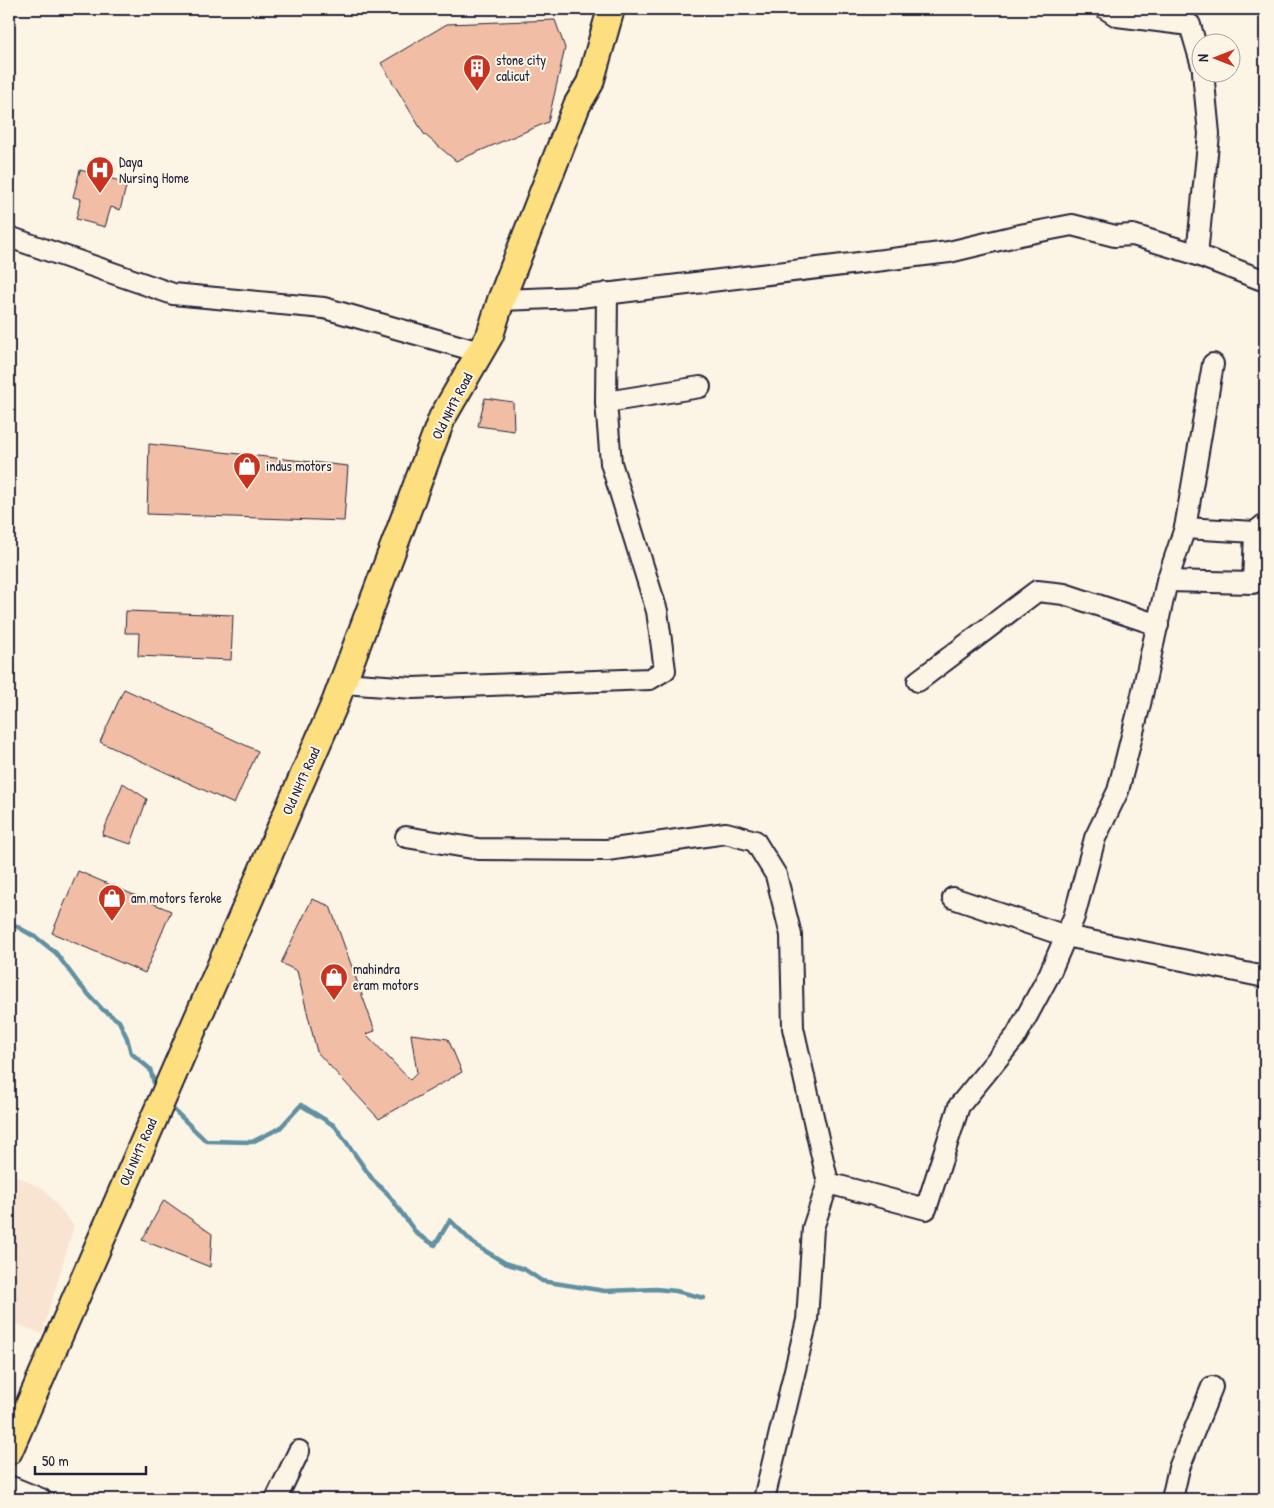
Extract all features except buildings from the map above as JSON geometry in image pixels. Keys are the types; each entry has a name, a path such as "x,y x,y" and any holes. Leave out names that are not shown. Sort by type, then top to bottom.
{"main road":[{"name":"Old NH17 Road","path":"577,105 578,78 598,9"},
{"name":"Old NH17 Road","path":"9,1451 343,683 442,418 490,335 501,300 577,105 590,83 611,9"}],"street":[{"path":"1106,9 1117,16 1190,25 1192,32"},
{"path":"1197,255 1209,134 1204,82"},
{"path":"501,300 580,296 950,252 1072,225 1114,236 1133,235 1197,255 1265,281"},
{"path":"9,236 173,294 324,308 480,352"},
{"path":"343,683 413,688 650,679 665,670 657,611 611,463 606,402 607,293"},
{"path":"828,1182 926,1209 959,1106 1016,1036 1049,976 1074,917 1095,838 1118,791 1140,704 1167,581 1185,528 1213,364"},
{"path":"606,402 700,387"},
{"path":"1167,581 1254,583 1262,531 1185,528"},
{"path":"918,681 1037,591 1064,594 1158,625"},
{"path":"406,837 478,849 607,850 726,833 755,841 776,875 791,935 793,1028 828,1182 813,1228 807,1320 764,1499"},
{"path":"953,898 1066,936 1265,977"},
{"path":"1172,1499 1179,1468 1212,1387"},
{"path":"276,1499 299,1451"},
{"path":"9,1486 41,1499"}],"shaded area":[{"path":"9,1173 44,1189 74,1226 42,1334 9,1321"}],"waterway":[{"path":"9,922 37,938 56,953 79,984 102,1009 119,1021 127,1038 131,1053 150,1069 156,1090"},
{"path":"172,1108 206,1141 252,1142 280,1128 301,1105 335,1126 373,1180 387,1193 417,1234 435,1245 450,1220 474,1244 505,1263 524,1269 542,1281 605,1291 656,1289 676,1291 704,1298"}],"place":[{"name":"stone city calicut","path":"477,92"},
{"name":"Daya Nursing Home","path":"100,194"},
{"name":"indus motors","path":"247,490"},
{"name":"am motors feroke","path":"112,922"},
{"name":"mahindra eram motors","path":"334,1001"}]}
